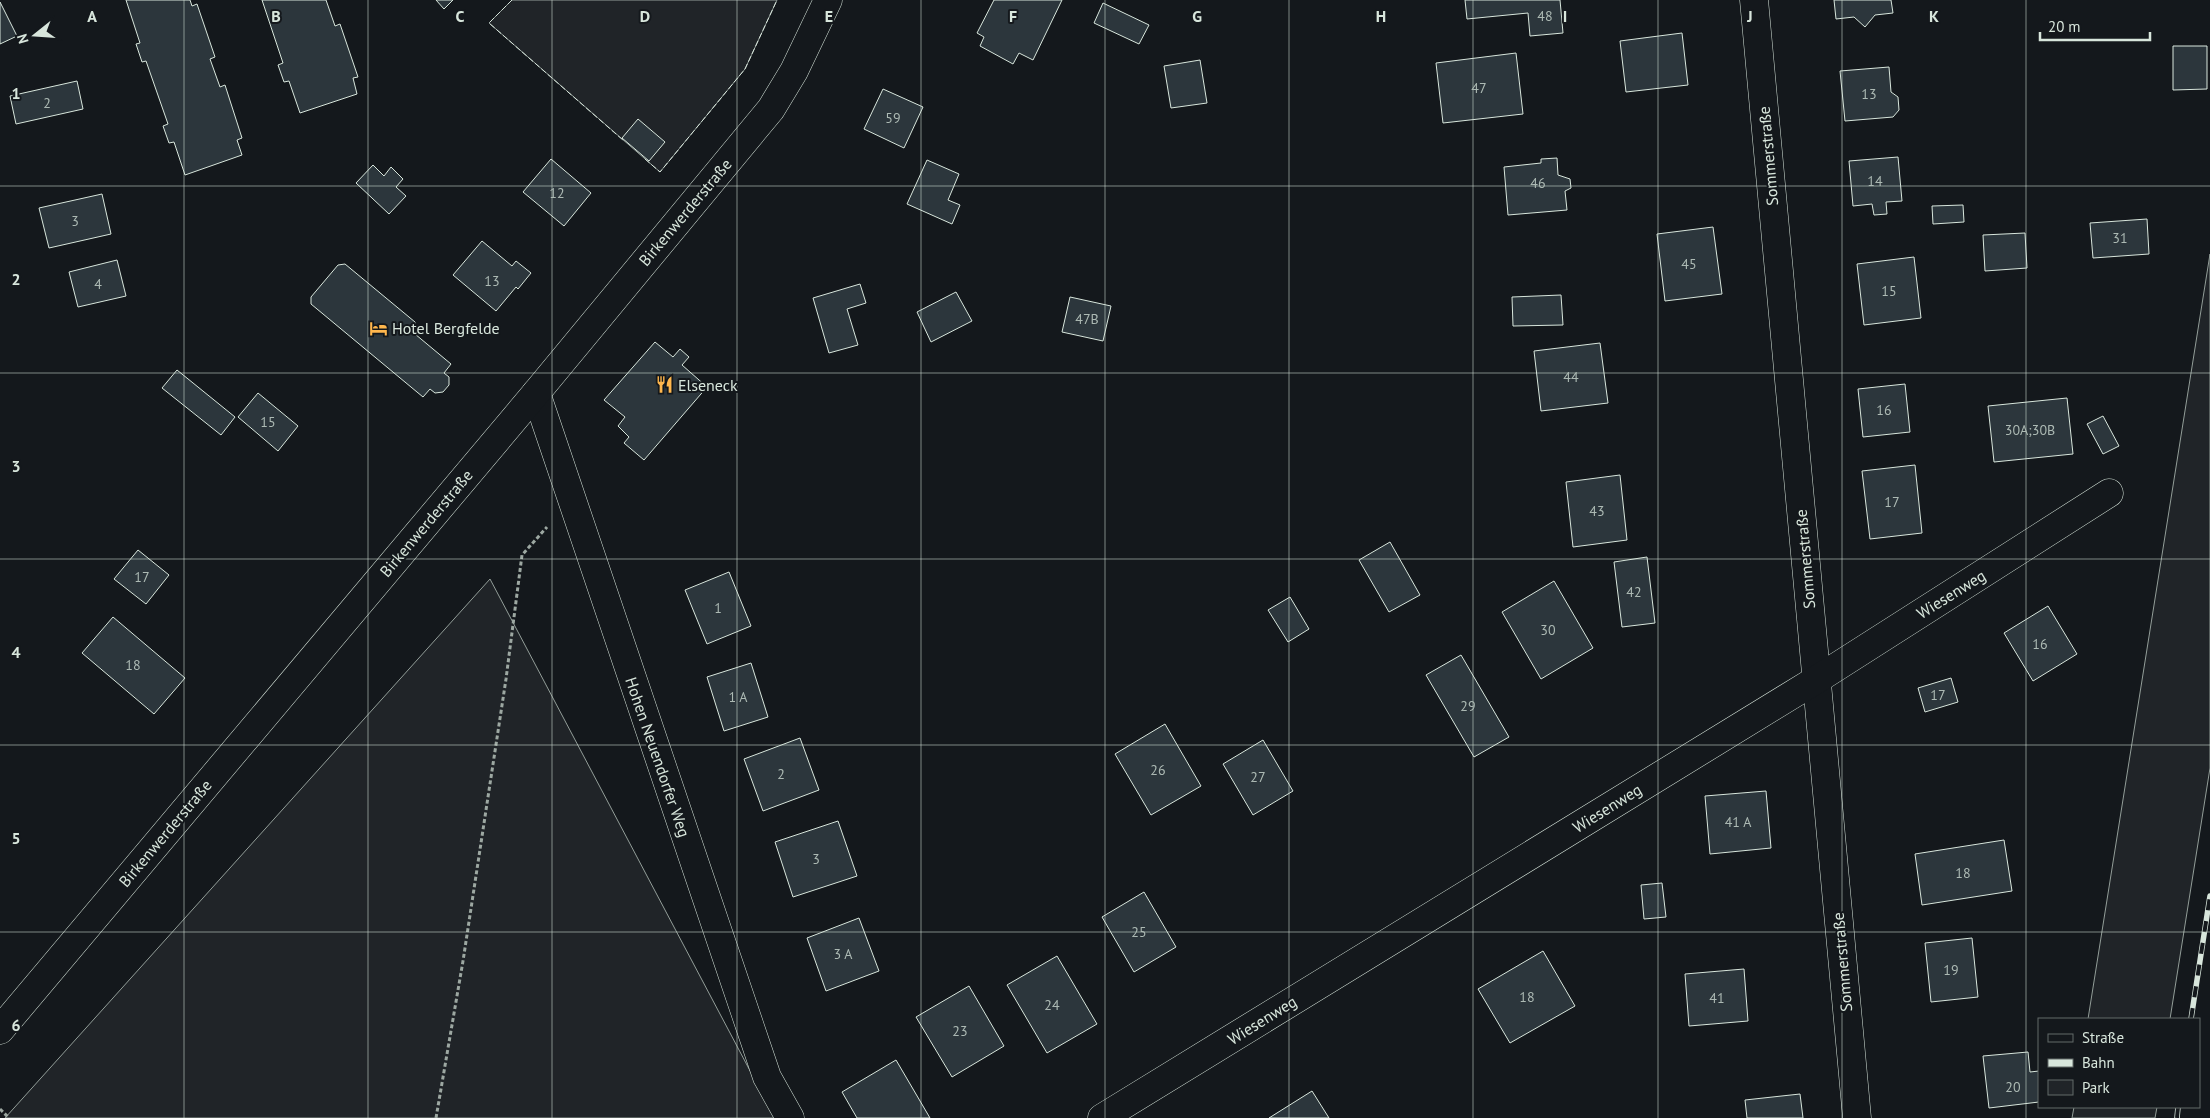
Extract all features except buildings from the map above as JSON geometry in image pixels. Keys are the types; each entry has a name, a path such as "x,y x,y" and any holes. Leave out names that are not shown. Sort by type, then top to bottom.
{"street":[{"name":"Birkenwerderstraße","path":"0,1030 536,393 771,109 794,71 828,0"},
{"name":"Sommerstraße","path":"1754,0 1857,1118"},
{"name":"Hohen Neuendorfer Weg","path":"536,393 767,1077 790,1118"},
{"name":"Wiesenweg","path":"1102,1118 1816,680 2109,493"}],"path":[{"path":"436,1118 463,962 502,708 522,555 571,501"},
{"path":"0,1109 9,1118"}],"green space":[{"path":"512,0 777,0 745,69 660,172 489,23"},
{"path":"2210,254 2210,768 2170,1018 2088,1018"},
{"path":"490,579 775,1118 5,1118"},
{"path":"2074,1108 2157,1108 2155,1118 2072,1118"}],"railway":[{"path":"2191,1018 2210,896"},
{"path":"2177,1118 2178,1108"}],"fence":[{"path":"512,0 489,23 624,141"},
{"path":"645,159 660,172 745,69 777,0"}],"place":[{"name":"Hotel Bergfelde","path":"378,328"},
{"name":"Elseneck","path":"664,385"}]}
